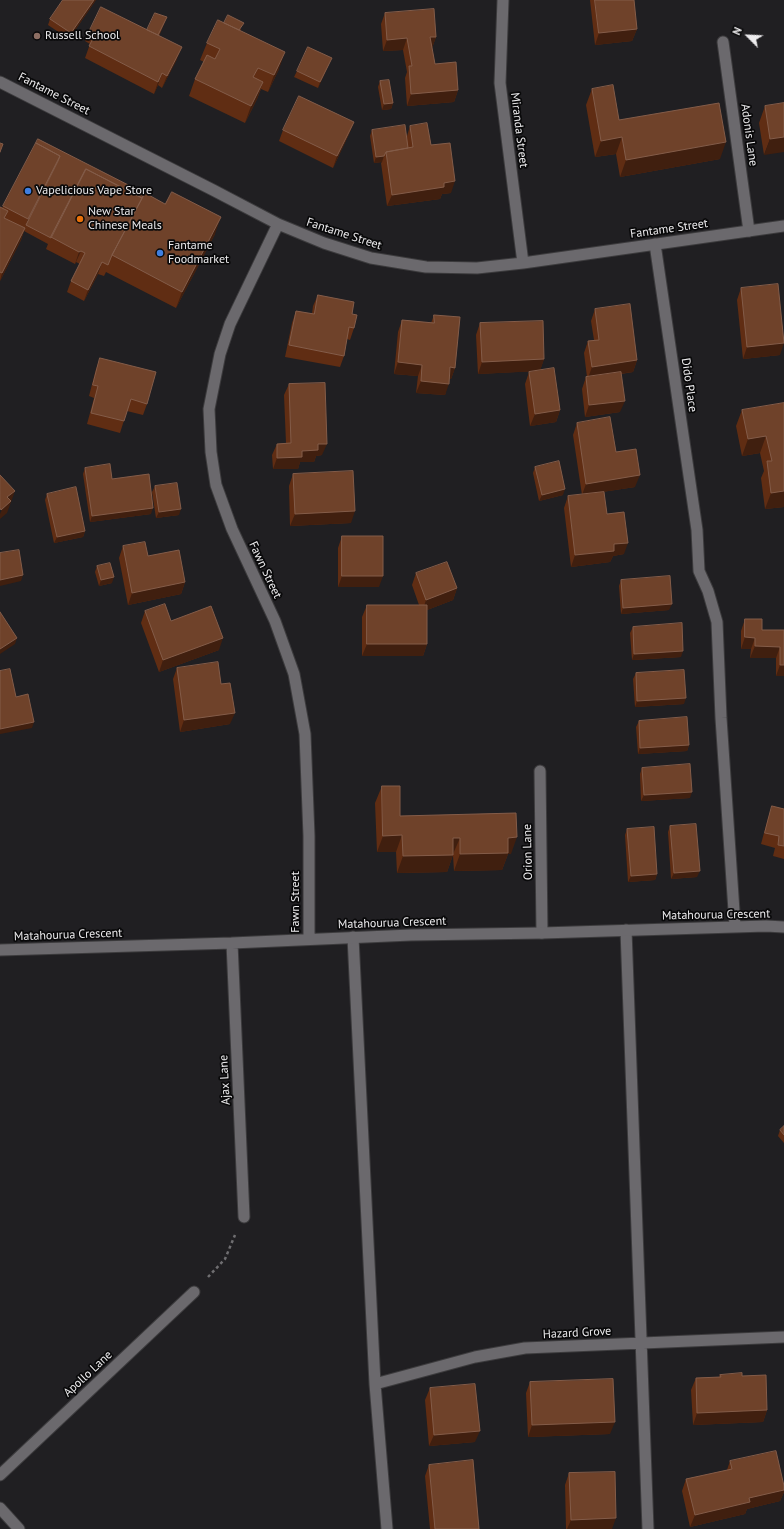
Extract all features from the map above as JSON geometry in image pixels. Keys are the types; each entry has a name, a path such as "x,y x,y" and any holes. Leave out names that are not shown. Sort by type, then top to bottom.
{"street":[{"name":"Miranda Street","path":"503,0 500,83 523,263"},
{"name":"Adonis Lane","path":"723,42 749,231"},
{"name":"Fantame Street","path":"0,82 278,224 371,258 420,266 477,268 523,263 784,226"},
{"name":"Fawn Street","path":"278,224 230,324 220,354 209,409 211,452 216,485 232,530 275,621 294,674 306,734 309,836 309,938"},
{"name":"Dido Place","path":"655,244 697,530 699,571 708,591 717,622 721,718 735,926"},
{"name":"Orion Lane","path":"540,771 542,932"},
{"name":"Matahourua Crescent","path":"0,950 232,943 309,938 735,926 784,927"},
{"path":"626,930 648,1529"},
{"path":"353,937 375,1384 387,1529"},
{"name":"Ajax Lane","path":"232,943 244,1216"},
{"name":"Apollo Lane","path":"0,1476 194,1292"},
{"name":"Hazard Grove","path":"375,1384 475,1357 525,1348 784,1337"},
{"path":"0,1508 19,1529"}],"path":[{"path":"194,1292 225,1259 244,1216"}],"building":[{"path":"63,0 94,0 71,33 50,19"},
{"path":"595,0 634,0 637,29 599,33"},
{"path":"101,7 182,47 167,76 162,73 158,82 89,46 96,33 90,30"},
{"path":"434,9 436,37 430,37 435,64 456,62 458,90 411,94 409,66 412,66 407,38 387,40 385,13"},
{"path":"155,13 167,17 158,35 147,30"},
{"path":"228,15 244,23 239,30 224,23"},
{"path":"218,20 285,52 274,75 258,68 253,77 263,82 251,106 195,79 207,55 215,59 220,49 207,43"},
{"path":"308,47 332,58 320,82 297,71"},
{"path":"389,80 393,103 384,104 380,81"},
{"path":"613,85 619,120 719,103 726,142 626,160 622,137 601,141 592,89"},
{"path":"299,96 354,122 337,156 283,130"},
{"path":"784,103 784,137 770,139 765,106"},
{"path":"427,123 431,145 450,143 455,181 444,183 444,187 392,195 386,152 413,147 410,126"},
{"path":"405,125 408,148 386,152 384,156 376,157 372,130"},
{"path":"38,139 144,193 142,198 86,169 51,238 26,225 60,156 36,143"},
{"path":"0,143 3,144 0,152"},
{"name":"Vapelicious Vape Store","path":"36,143 60,156 28,219 3,206"},
{"path":"86,169 142,198 108,265 102,262 88,290 71,281 85,253 81,251 79,252 51,237"},
{"name":"Fantame Foodmarket","path":"172,192 221,217 182,292 112,255 145,193 165,204"},
{"path":"0,207 8,211 4,218 25,228 2,273 0,272"},
{"path":"778,284 784,343 747,347 741,288"},
{"path":"318,295 354,302 352,314 357,315 354,328 349,327 344,356 289,345 296,311 314,314"},
{"path":"630,304 637,360 592,367 588,341 599,340 595,309"},
{"path":"434,315 460,317 455,368 450,367 449,384 421,381 422,365 398,362 402,320 434,323"},
{"path":"543,321 544,359 482,362 480,323"},
{"path":"100,358 156,372 147,404 131,399 124,421 91,413 98,386 93,385"},
{"path":"554,368 560,410 535,414 529,372"},
{"path":"621,372 625,401 589,405 586,377"},
{"path":"325,383 327,444 318,444 318,450 302,451 302,457 277,458 277,444 291,443 289,384"},
{"path":"784,403 784,491 771,493 767,461 772,461 766,436 748,439 742,410"},
{"path":"610,417 616,452 636,449 640,475 586,484 577,423"},
{"path":"559,461 565,489 542,495 535,467"},
{"path":"110,464 112,479 149,474 153,508 92,516 85,468"},
{"path":"353,471 355,511 295,514 293,474"},
{"path":"0,475 15,491 7,497 11,501 1,510 0,508"},
{"path":"177,483 181,509 159,512 155,486"},
{"path":"76,487 85,531 57,537 47,494"},
{"path":"604,492 607,514 624,512 628,543 614,544 614,551 575,555 568,496"},
{"path":"342,536 383,536 383,576 342,576"},
{"path":"145,542 148,556 179,550 185,582 132,593 123,546"},
{"path":"19,550 23,575 0,580 0,553"},
{"path":"447,562 457,588 426,600 416,573"},
{"path":"110,563 114,577 101,580 97,566"},
{"path":"670,576 672,604 623,608 621,580"},
{"path":"165,604 171,621 211,606 223,638 163,660 145,611"},
{"path":"367,605 427,605 427,644 367,644"},
{"path":"0,612 17,638 0,649"},
{"path":"745,619 762,619 762,630 784,630 784,665 780,665 780,647 755,646 755,638 745,637"},
{"path":"682,623 683,651 634,654 633,627"},
{"path":"218,662 221,684 230,683 235,713 184,720 177,668"},
{"path":"10,669 16,697 28,694 34,722 0,729 0,671"},
{"path":"684,670 686,698 637,701 636,673"},
{"path":"687,717 689,745 640,748 639,721"},
{"path":"690,764 692,792 644,795 642,768"},
{"path":"382,786 400,786 400,816 516,813 517,837 508,838 508,853 460,854 460,838 453,838 453,855 403,856 402,835 383,836"},
{"path":"772,806 784,809 784,846 778,845 779,836 765,833"},
{"path":"696,824 700,871 674,873 670,826"},
{"path":"654,827 657,874 631,876 627,829"},
{"path":"784,1126 784,1135 780,1130"},
{"path":"742,1373 742,1376 766,1375 767,1410 697,1413 696,1378 721,1377 720,1375"},
{"path":"613,1379 615,1422 532,1425 530,1382"},
{"path":"475,1384 480,1431 434,1435 430,1388"},
{"path":"776,1451 784,1490 749,1498 750,1502 695,1515 686,1479 732,1469 730,1461"},
{"path":"473,1460 479,1529 435,1529 429,1465"},
{"path":"615,1472 616,1518 571,1520 569,1473"}],"place":[{"name":"Russell School","path":"37,36"},
{"name":"Vapelicious Vape Store","path":"28,191"},
{"name":"New Star Chinese Meals","path":"80,219"},
{"name":"Fantame Foodmarket","path":"160,253"}]}
